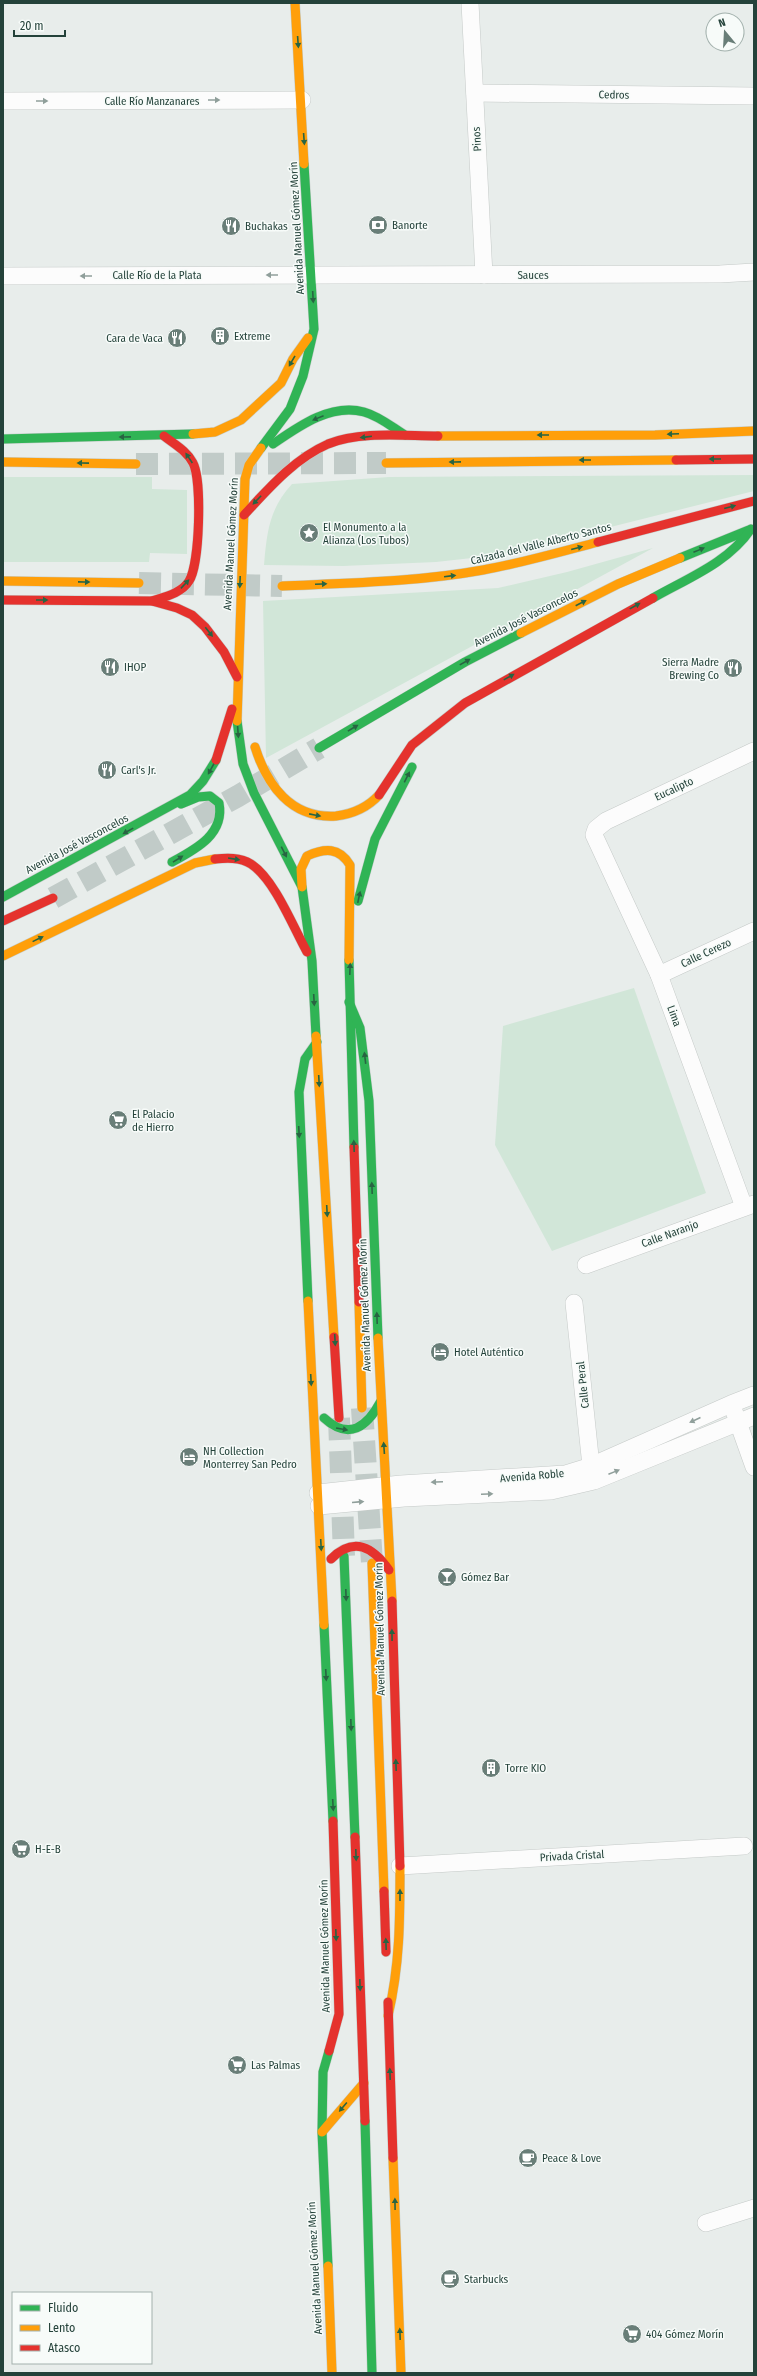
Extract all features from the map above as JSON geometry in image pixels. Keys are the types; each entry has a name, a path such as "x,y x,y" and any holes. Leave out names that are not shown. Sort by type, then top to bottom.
{"main road":[{"name":"Avenida Manuel Gómez Morín","path":"295,3 302,100 314,329 304,376 290,409 249,465 245,479 236,676 238,744 243,764 254,793 302,887 312,961 340,1418"},
{"path":"3,439 164,436 215,432 241,420 281,383 293,359 314,329"},
{"path":"256,456 296,427 322,416 338,412 363,412 374,416 405,435"},
{"path":"244,515 278,479 313,452 329,444 350,439 405,435 655,435 754,432"},
{"path":"152,601 175,593 190,580 194,570 196,545 198,479 195,468 183,449 164,436"},
{"path":"386,463 754,459"},
{"path":"3,462 136,464"},
{"name":"Calzada del Valle Alberto Santos","path":"282,586 472,573 510,565 754,501"},
{"path":"252,735 263,774 280,797 300,811 316,815 334,816 362,808 375,799 385,788 408,750 444,717 478,694 727,557 743,541 752,529"},
{"name":"Avenida José Vasconcelos","path":"319,748 465,662 618,584 752,529"},
{"path":"3,581 139,583"},
{"path":"3,600 152,601 185,611 198,619 210,632 236,676 246,713"},
{"path":"162,812 190,795 210,772 218,756 237,693"},
{"path":"351,936 361,887 375,839 431,730"},
{"path":"110,903 197,847 215,831 222,819 219,803 210,796 198,797 162,812"},
{"name":"Avenida José Vasconcelos","path":"3,897 162,812"},
{"path":"302,887 301,869 307,856 326,850 335,849 343,854 350,865 351,936 349,1002"},
{"path":"3,956 195,863 214,858 233,858 250,863 262,875 312,961"},
{"path":"3,921 52,898"},
{"name":"Avenida Manuel Gómez Morín","path":"349,1002 360,1028 366,1061 381,1401 391,1572 400,1866 400,1963 388,2016"},
{"name":"Avenida Manuel Gómez Morín","path":"349,1002 362,1408"},
{"name":"Avenida Manuel Gómez Morín","path":"317,1042 307,1052 304,1058 299,1104 312,1405 319,1500 334,1834 339,2014 323,2072 322,2132 332,2373"},
{"path":"312,1405 330,1425 346,1430 356,1429 368,1422 381,1401"},
{"path":"322,1578 333,1556 340,1552 360,1547 375,1551 391,1572"},
{"path":"344,1556 364,2083 372,2373"},
{"name":"Avenida Manuel Gómez Morín","path":"372,1563 402,2373"},
{"path":"322,2132 364,2083"}],"street":[{"name":"Pinos","path":"470,3 484,275"},
{"name":"Cedros","path":"475,93 754,96"},
{"name":"Calle Río Manzanares","path":"3,101 302,100"},
{"name":"Sauces","path":"312,275 754,272"},
{"name":"Calle Río de la Plata","path":"3,276 312,275"},
{"name":"Eucalipto","path":"596,829 606,821 754,751"},
{"name":"Lima","path":"596,829 594,835 596,842 659,975 749,1206"},
{"name":"Calle Cerezo","path":"659,975 754,931"},
{"name":"Calle Naranjo","path":"586,1265 749,1206"},
{"name":"Calle Peral","path":"574,1303 591,1466"},
{"name":"Avenida Roble","path":"319,1500 565,1474 591,1466 754,1395"},
{"path":"731,1404 754,1467"},
{"name":"Avenida Roble","path":"387,1493 566,1489 594,1481 754,1416"},
{"name":"Privada Cristal","path":"400,1866 744,1846"},
{"path":"706,2223 754,2208"}],"green space":[{"path":"754,475 754,491 499,555 436,562 343,566 264,565 270,522 278,503 292,484 389,477"},
{"path":"3,477 152,477 152,489 187,490 187,554 150,553 149,562 3,562"},
{"path":"653,548 266,758 263,601 498,588 567,572"},
{"path":"634,988 706,1193 552,1251 495,1145 503,1026"}],"tunnel":[{"path":"136,464 386,463"},
{"path":"139,583 282,586"},
{"path":"53,898 238,796 319,748"},
{"path":"362,1408 372,1563"},
{"path":"339,1418 344,1556"}],"traffic: fast":[{"path":"261,448 290,409 303,376 314,329 304,164"},
{"path":"273,444 316,418 328,413 352,410 370,414 405,435"},
{"path":"3,439 193,434"},
{"path":"653,598 706,569 719,560 742,541 751,529"},
{"path":"680,558 749,530"},
{"path":"319,748 465,662 521,633"},
{"path":"237,721 243,764 254,793 302,887 312,961 316,1036"},
{"path":"3,897 190,795 203,781 216,760"},
{"path":"358,901 375,839 412,767"},
{"path":"172,862 190,852 207,839 218,823 220,814 219,803 210,796 198,797 181,804"},
{"path":"349,960 354,1147"},
{"path":"349,1002 360,1028 369,1101 378,1338"},
{"path":"308,1301 299,1092 305,1059 317,1042"},
{"path":"324,1418 341,1429 349,1430 357,1428 370,1418 381,1401"},
{"path":"344,1556 355,1837"},
{"path":"324,1625 333,1821"},
{"path":"328,2266 322,2132 323,2072 329,2051"},
{"path":"365,2121 372,2373"}],"traffic: slow":[{"path":"295,3 304,164"},
{"path":"193,434 215,432 241,420 281,383 293,359 308,338"},
{"path":"438,436 655,435 754,431"},
{"path":"237,721 245,479 249,465 261,448"},
{"path":"386,463 676,460"},
{"path":"3,462 136,464"},
{"path":"282,586 383,581 458,574 512,564 598,542"},
{"path":"521,633 618,584 680,558"},
{"path":"3,581 139,583"},
{"path":"255,747 266,774 274,786 283,797 294,806 306,812 320,815 342,815 354,812 365,806 379,795"},
{"path":"302,887 301,869 307,856 326,851 336,852 346,859 350,865 349,960"},
{"path":"3,956 195,863 215,859"},
{"path":"316,1036 334,1337"},
{"path":"308,1301 324,1625"},
{"path":"359,1302 362,1408"},
{"path":"378,1338 392,1601"},
{"path":"372,1563 384,1891"},
{"path":"388,2016 397,1960 400,1866"},
{"path":"322,2132 364,2083"},
{"path":"393,2158 401,2373"},
{"path":"328,2266 332,2373"}],"traffic: jam":[{"path":"244,515 293,466 316,450 328,444 354,437 382,435 438,436"},
{"path":"152,601 182,589 189,581 193,572 196,558 199,503 196,472 193,463 184,451 164,436"},
{"path":"676,460 754,459"},
{"path":"598,542 754,501"},
{"path":"379,795 412,745 465,703 653,598"},
{"path":"3,600 152,601 177,608 192,615 205,627 224,652 237,677"},
{"path":"216,760 232,709"},
{"path":"215,859 228,858 242,860 251,864 260,871 276,892 307,952"},
{"path":"3,921 53,898"},
{"path":"354,1147 359,1302"},
{"path":"334,1337 339,1418"},
{"path":"331,1559 339,1552 348,1548 355,1546 363,1547 376,1555 389,1570"},
{"path":"392,1601 400,1866"},
{"path":"329,2051 339,2014 333,1821"},
{"path":"355,1837 365,2121"},
{"path":"384,1891 386,1952"},
{"path":"388,2002 393,2158"}],"place":[{"name":"Banorte","path":"378,225"},
{"name":"Buchakas","path":"231,226"},
{"name":"Extreme","path":"220,336"},
{"name":"Cara de Vaca","path":"177,338"},
{"name":"El Monumento a la Alianza (Los Tubos)","path":"309,533"},
{"name":"IHOP","path":"110,667"},
{"name":"Sierra Madre Brewing Co","path":"733,668"},
{"name":"Carl's Jr.","path":"107,770"},
{"name":"El Palacio de Hierro","path":"118,1120"},
{"name":"Hotel Auténtico","path":"440,1352"},
{"name":"NH Collection Monterrey San Pedro","path":"189,1457"},
{"name":"Gómez Bar","path":"447,1577"},
{"name":"Torre KIO","path":"491,1768"},
{"name":"H-E-B","path":"21,1849"},
{"name":"Las Palmas","path":"237,2065"},
{"name":"Peace & Love","path":"528,2158"},
{"name":"Starbucks","path":"450,2279"},
{"name":"404 Gómez Morín","path":"632,2334"}]}
